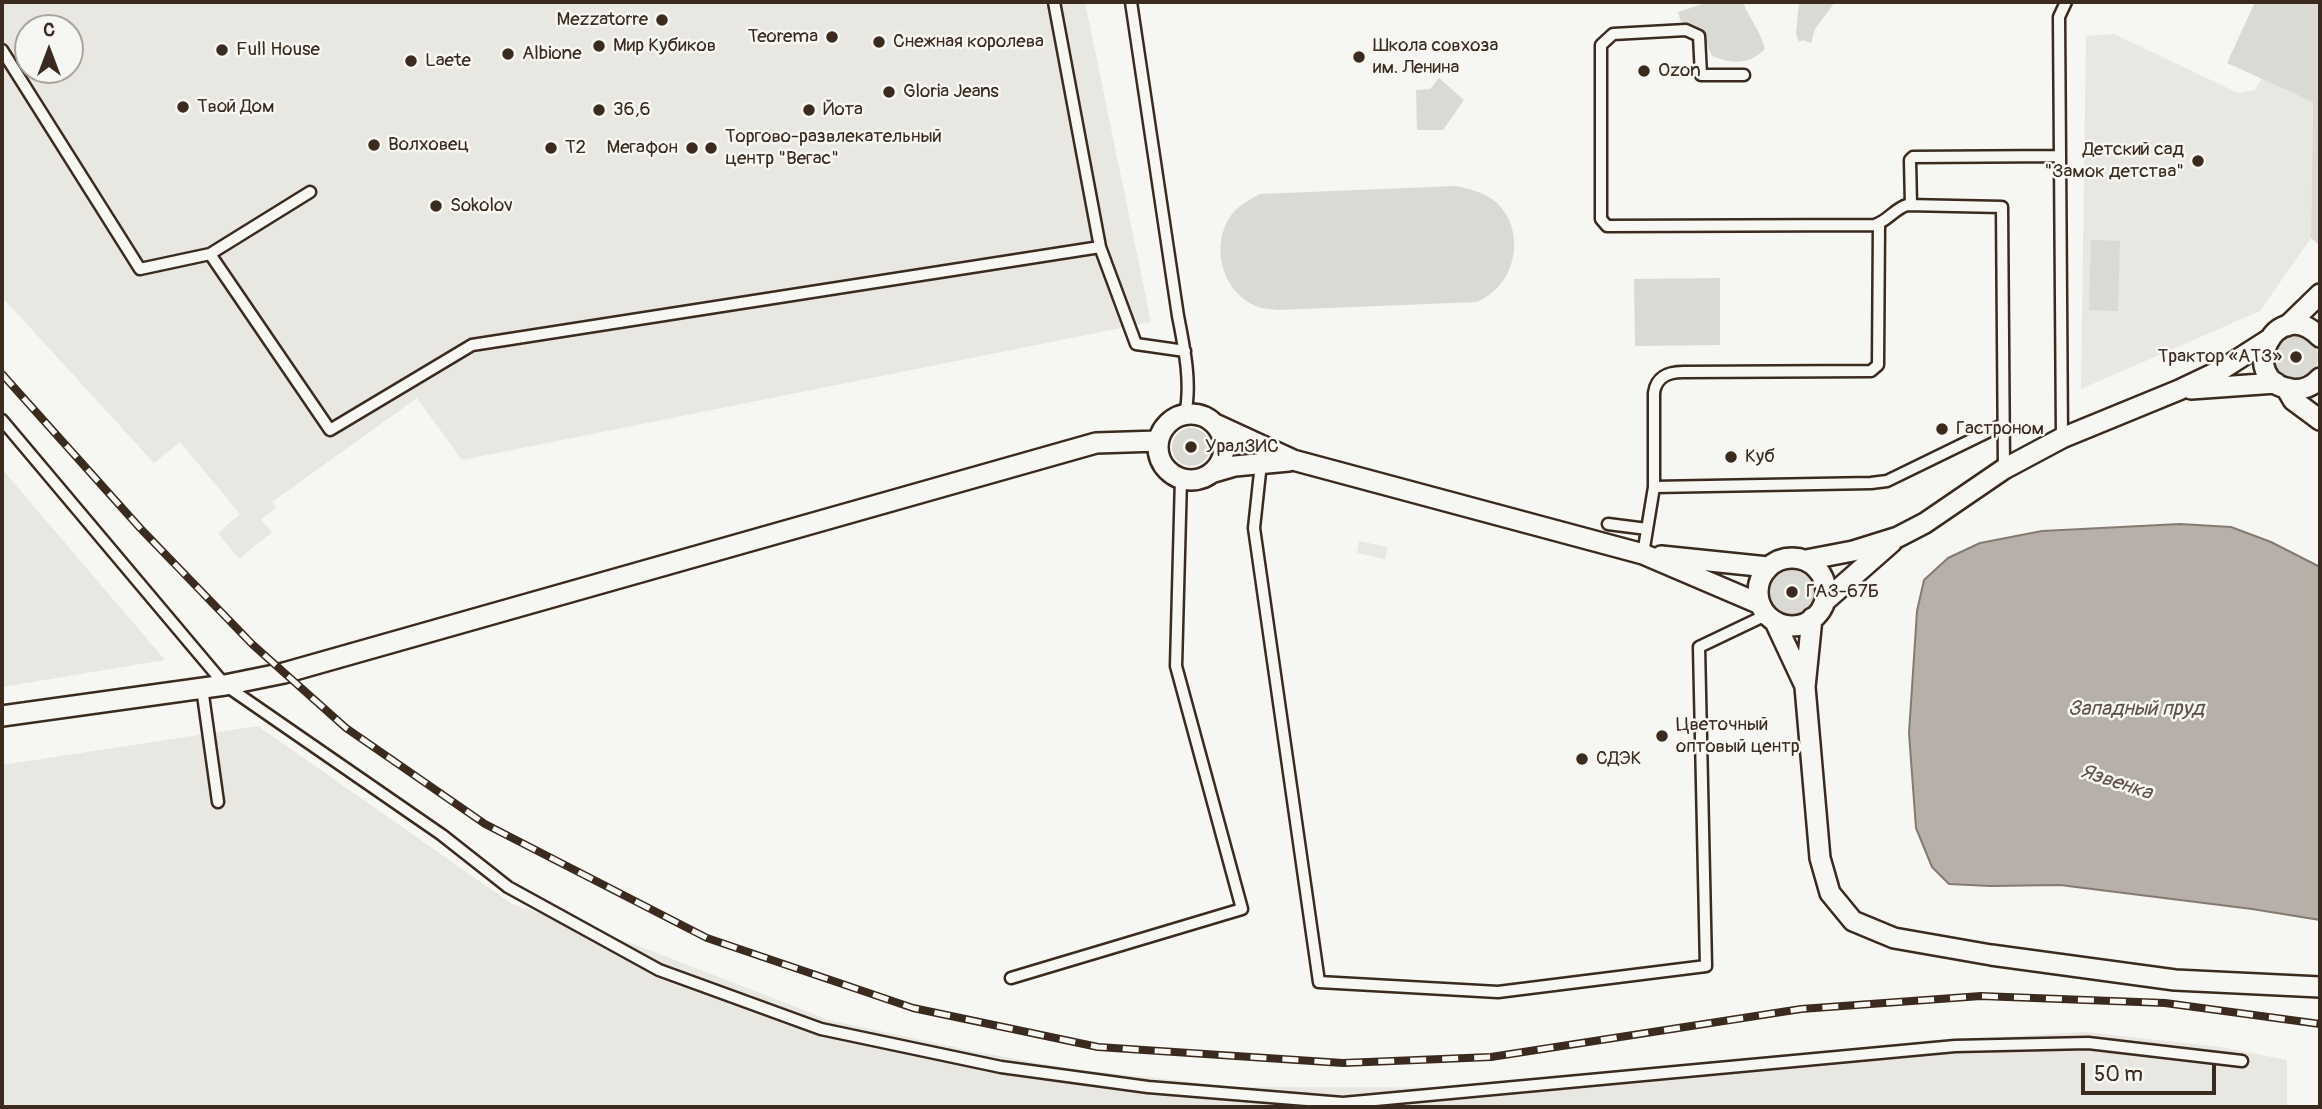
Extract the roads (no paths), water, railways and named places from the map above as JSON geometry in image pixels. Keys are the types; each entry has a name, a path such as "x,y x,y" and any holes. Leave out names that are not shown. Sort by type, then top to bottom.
{"street":[{"path":"1805,687 1767,614 1758,586 1768,567 1789,557 1806,560 1853,551 1898,537 1925,523 2004,468 2062,438 2221,370 2268,340 2320,301"},
{"path":"2287,326 2306,327 2320,337"},
{"path":"2268,340 2263,359 2269,376 2293,400 2320,420"},
{"path":"2179,390 2281,386 2303,389 2320,378"},
{"path":"1293,460 1236,466 1201,478 1181,478 1166,468 1158,451 1158,441 1167,424 1175,417 1198,414 1293,460 1643,554 1768,567"},
{"path":"1210,473 1219,464 1223,453 1224,441 1217,425"},
{"path":"2,716 225,685 327,661 1096,443 1158,441"},
{"path":"1825,601 1898,537"},
{"path":"1643,554 1795,626 1807,623 1820,612 1825,601 1826,586 1822,574 1806,560"},
{"path":"1812,618 1805,687 1820,858 1830,893 1853,921 1894,938 1991,955 2175,979 2320,987"}],"lane":[{"path":"1054,2 1100,247 1136,344 1185,351"},
{"path":"1131,2 1185,351 1188,403 1185,414"},
{"path":"2062,438 2059,17 2066,2"},
{"path":"1744,75 1701,75 1699,36 1686,30 1613,34 1601,45 1603,224 1879,225 1900,207 1911,205 1999,205 2004,210 2004,468"},
{"path":"2,50 140,269 210,254 310,192"},
{"path":"1911,205 1910,160 1913,157 2060,156"},
{"path":"1643,554 1654,487 1655,386 1671,372 1876,369 1879,225"},
{"path":"210,254 330,430 472,345 1100,247"},
{"path":"2,420 225,685 442,835 508,887 659,970 821,1029 1001,1067 1148,1087 1343,1103 1955,1046 2088,1043 2242,1061"},
{"path":"1654,487 1879,482 1900,476 2004,424"},
{"path":"1261,462 1254,528 1319,982 1498,992 1706,965 1699,647 1767,614"},
{"path":"1011,978 1242,909 1176,666 1181,478"},
{"path":"1608,524 1647,529"},
{"path":"202,688 218,802"}],"water":[{"name":"Западный пруд","path":"2180,524 2231,527 2271,542 2320,567 2320,920 2060,885 1949,884 1932,867 1916,828 1909,733 1917,611 1924,580 1948,558 1980,543 2042,531"}],"railway":[{"path":"2,374 140,528 252,644 346,728 485,824 707,938 913,1008 1098,1047 1343,1063 1491,1057 1801,1009 1981,996 2165,1003 2320,1024"}],"place":[{"name":"Mezzatorre","path":"662,20"},
{"name":"Teorema","path":"832,37"},
{"name":"Снежная королева","path":"879,42"},
{"name":"Мир Кубиков","path":"599,46"},
{"name":"Full House","path":"222,50"},
{"name":"Albione","path":"508,54"},
{"name":"Школа совхоза им. Ленина","path":"1359,57"},
{"name":"Laete","path":"411,61"},
{"name":"Ozon","path":"1644,71"},
{"name":"Gloria Jeans","path":"889,92"},
{"name":"Твой Дом","path":"183,107"},
{"name":"36,6","path":"599,110"},
{"name":"Йота","path":"809,110"},
{"name":"Волховец","path":"374,145"},
{"name":"T2","path":"551,148"},
{"name":"Мегафон","path":"692,148"},
{"name":"Торгово-развлекательный центр \"Вегас\"","path":"711,148"},
{"name":"Детский сад \"Замок детства\"","path":"2198,161"},
{"name":"Sokolov","path":"436,206"},
{"name":"Трактор «АТЗ»","path":"2296,357"},
{"name":"Гастроном","path":"1942,429"},
{"name":"УралЗИС","path":"1191,447"},
{"name":"Куб","path":"1731,457"},
{"name":"ГАЗ-67Б","path":"1792,592"},
{"name":"Цветочный оптовый центр","path":"1662,736"},
{"name":"СДЭК","path":"1582,759"}],"water label":[{"name":"Язвенка","path":"2116,783"}]}
